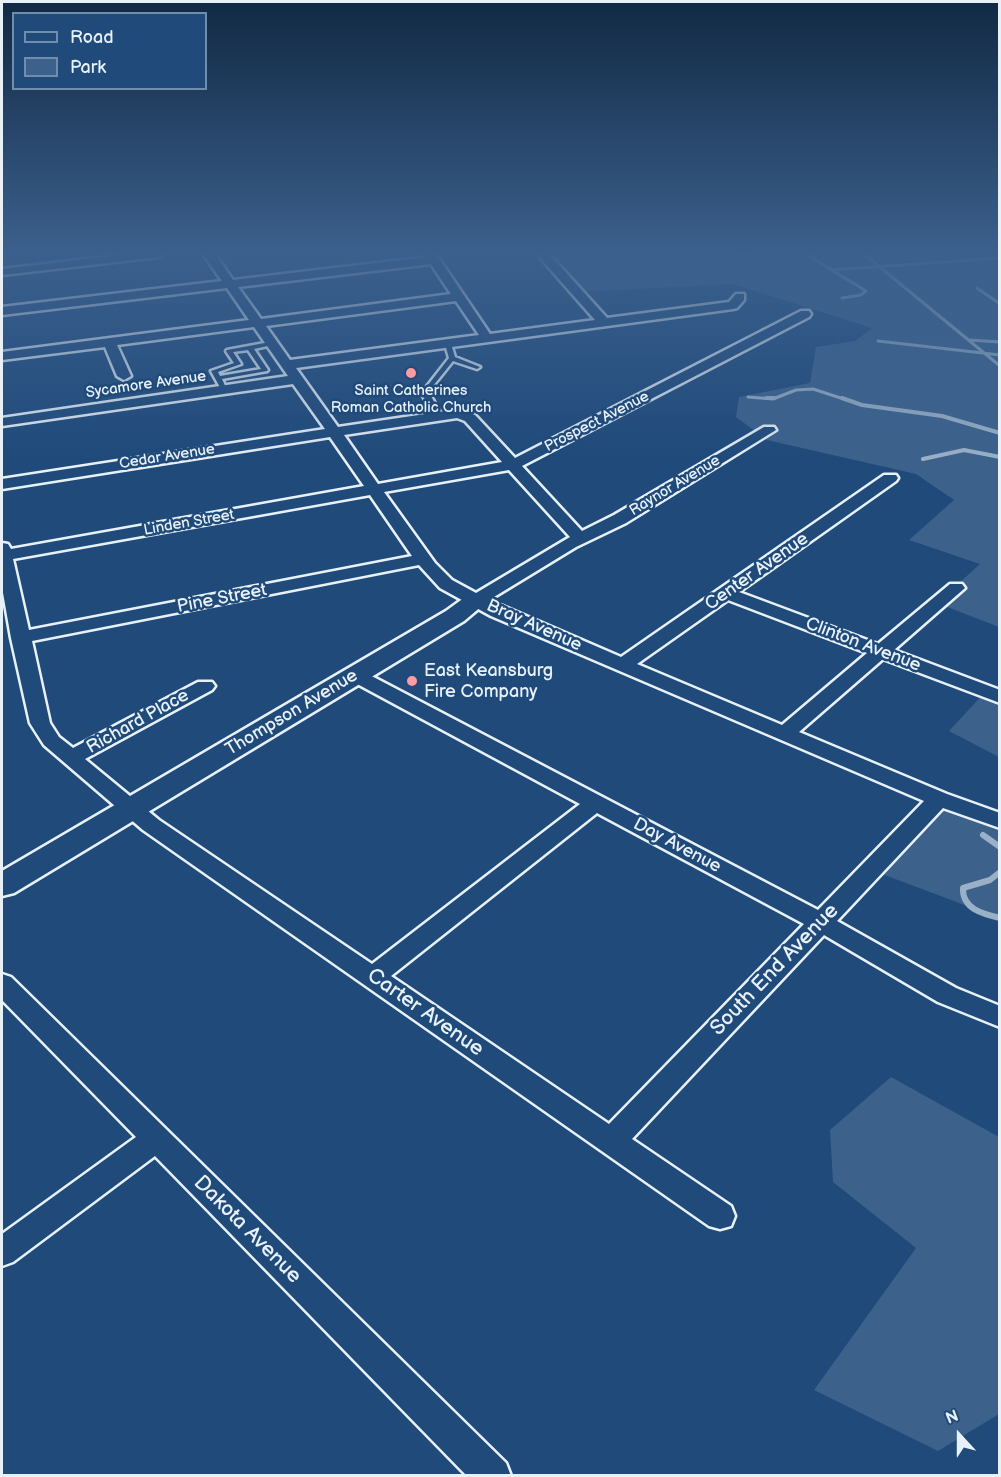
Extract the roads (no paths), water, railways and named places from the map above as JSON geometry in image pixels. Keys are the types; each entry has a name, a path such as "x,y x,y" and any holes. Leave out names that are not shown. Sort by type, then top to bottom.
{"street":[{"path":"2,356 249,323"},
{"name":"Bray Avenue","path":"257,323 423,559 446,584 623,665 939,799 999,821"},
{"path":"477,323 487,338"},
{"name":"Sycamore Avenue","path":"2,422 448,344 597,323"},
{"name":"Prospect Avenue","path":"374,490 514,464 788,323"},
{"path":"110,342 124,376"},
{"name":"Cedar Avenue","path":"2,484 459,413 470,418 514,464"},
{"name":"Raynor Avenue","path":"580,538 621,519 769,430"},
{"path":"514,464 580,538"},
{"name":"Center Avenue","path":"623,665 890,478"},
{"name":"Linden Street","path":"2,552 374,490"},
{"name":"Thompson Avenue","path":"2,885 455,616 498,585 580,538"},
{"name":"Carter Avenue","path":"2,552 40,723 51,741 151,825 720,1216"},
{"name":"Pine Street","path":"20,638 423,559"},
{"path":"784,734 956,588"},
{"name":"Clinton Avenue","path":"726,593 999,697"},
{"name":"Day Avenue","path":"355,675 820,922 947,995 999,1017"},
{"name":"Richard Place","path":"71,758 205,686"},
{"name":"South End Avenue","path":"611,1142 939,799"},
{"path":"372,977 595,802"},
{"name":"Dakota Avenue","path":"2,984 493,1476"},
{"path":"2,1252 156,1139"}],"lane":[{"path":"249,347 265,370 221,384 215,369 237,364 229,351 249,347 270,344"},
{"path":"448,344 452,358"},
{"path":"452,358 477,367"},
{"path":"437,415 426,394 452,358"}],"waterway":[{"path":"948,323 984,353"},
{"path":"969,340 1000,342"},
{"path":"878,341 984,353"},
{"path":"984,353 1000,355"},
{"path":"984,353 1000,366"},
{"path":"748,397 773,399 796,390 813,389 847,400"},
{"path":"766,398 774,398"},
{"path":"842,398 862,405 942,416 1000,433"},
{"path":"923,459 964,450 1000,457"},
{"path":"983,835 1000,847"},
{"path":"1000,872 990,880 963,888 966,901 970,906 1000,918"}],"place":[{"name":"Saint Catherines Roman Catholic Church","path":"411,373"},
{"name":"East Keansburg Fire Company","path":"412,681"}]}
